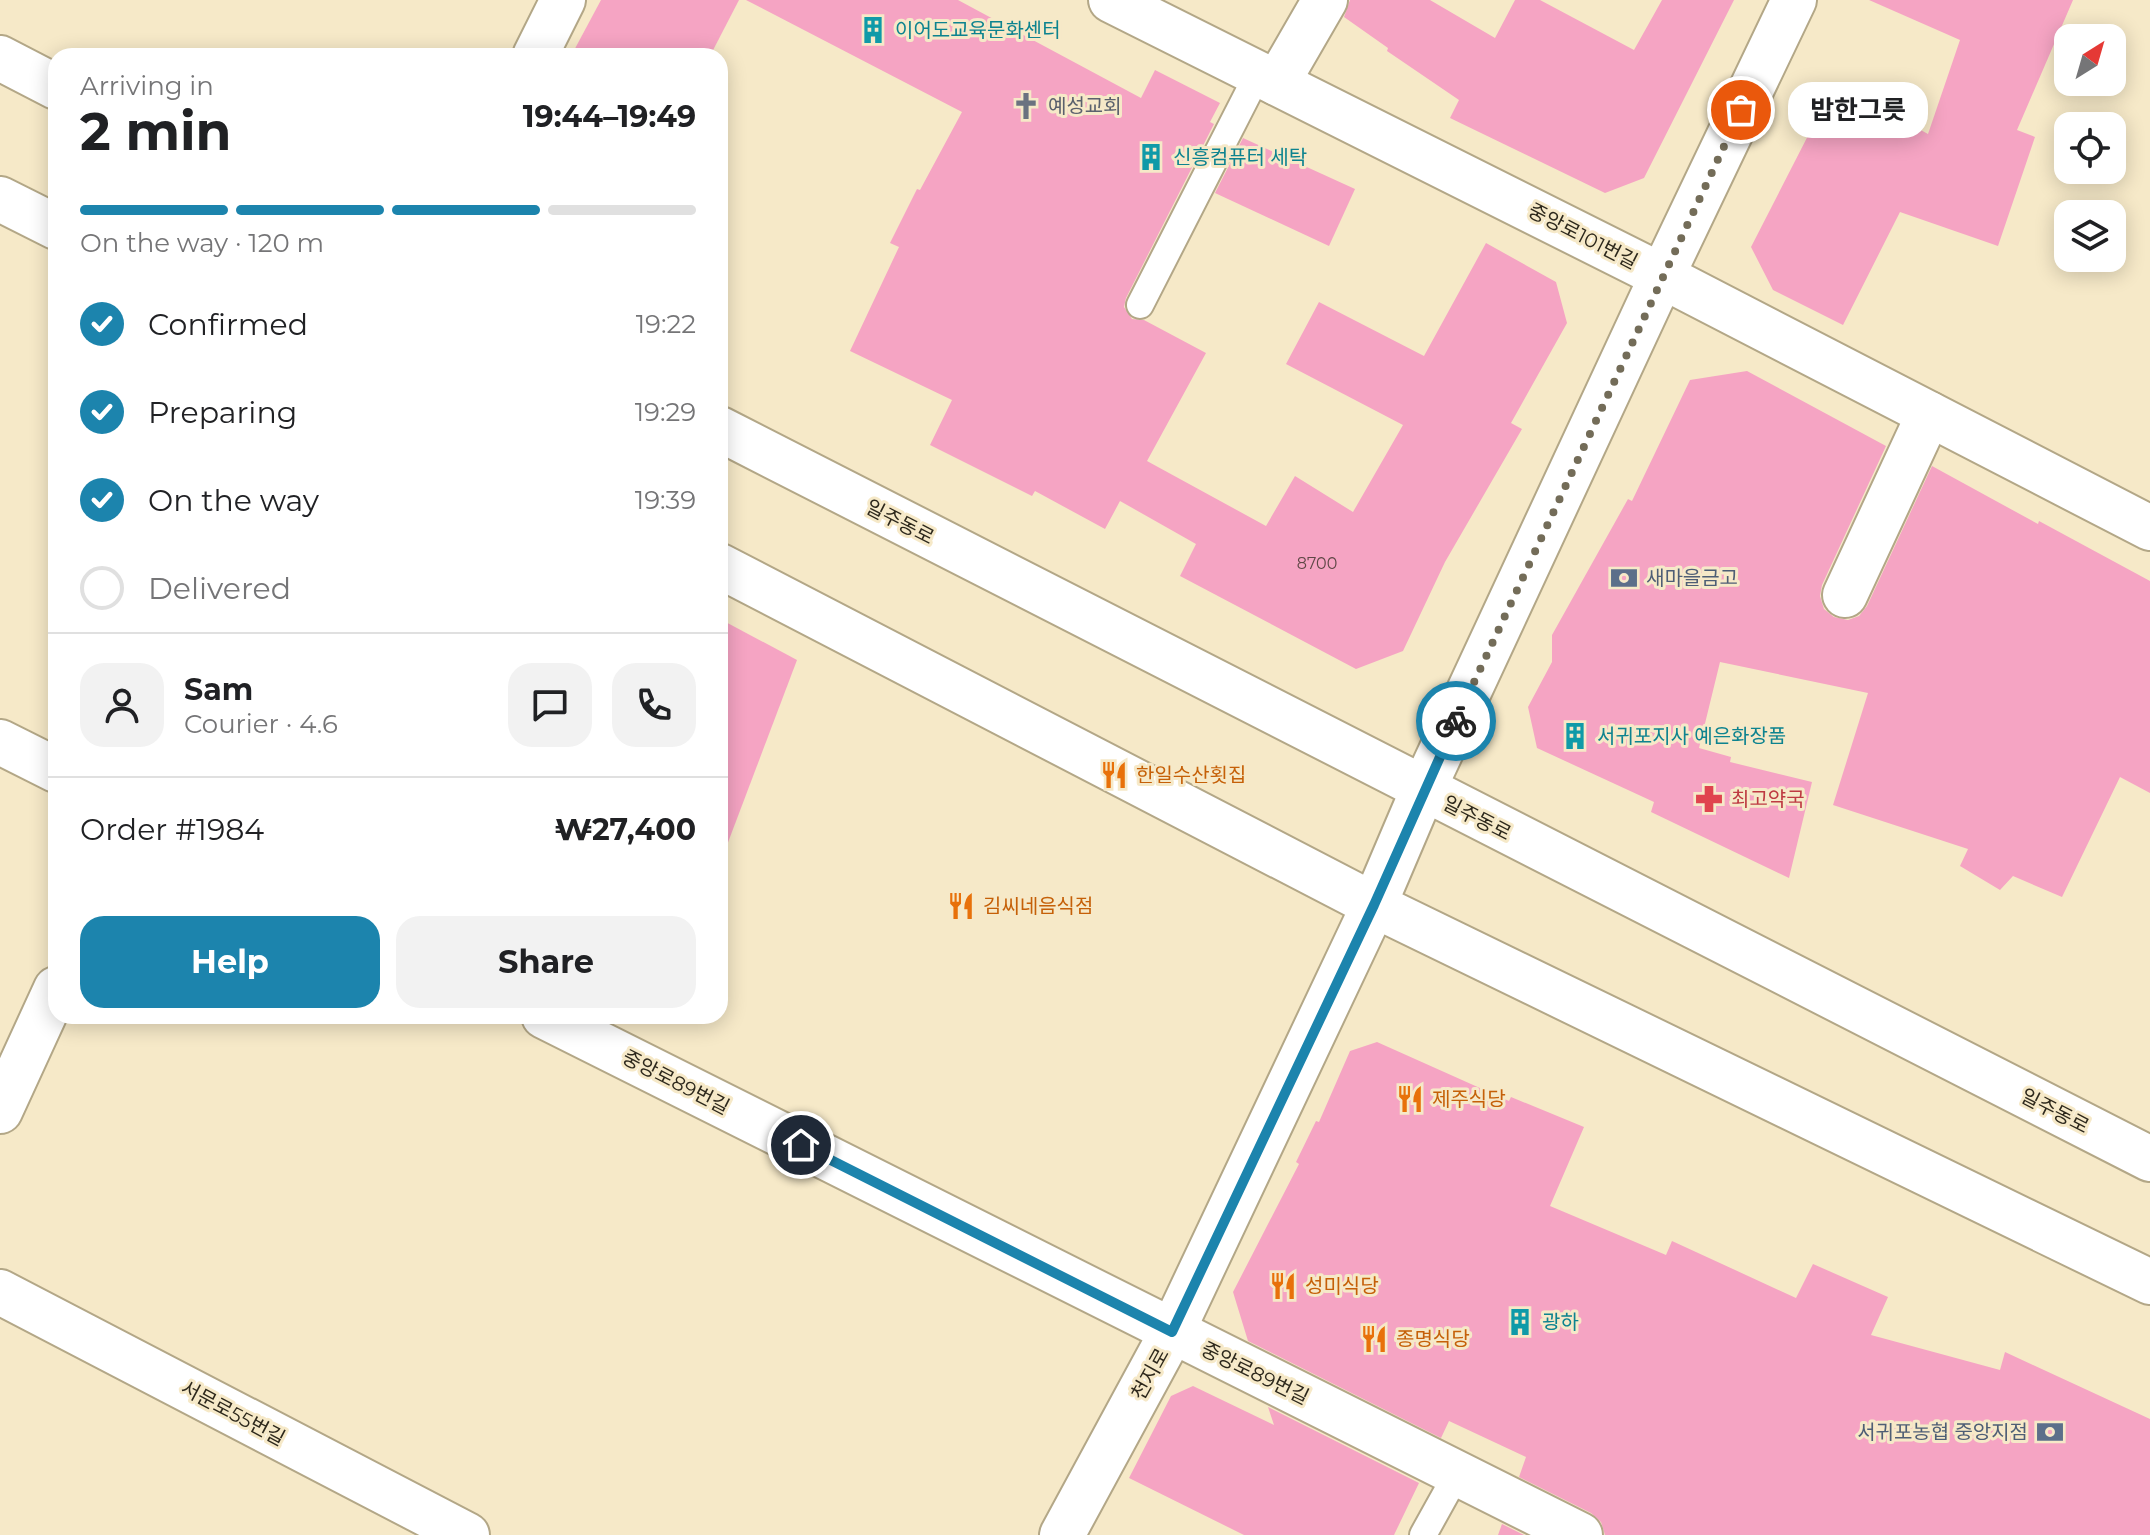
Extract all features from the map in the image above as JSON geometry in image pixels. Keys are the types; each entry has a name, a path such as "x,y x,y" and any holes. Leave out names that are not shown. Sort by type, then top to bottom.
{"street":[{"path":"539,48 563,0"},
{"name":"중앙로101번길","path":"1111,0 1662,276 2150,528"},
{"path":"1268,78 1325,0"},
{"name":"천지로","path":"1062,1535 1172,1332 1374,905 1423,790 1662,276 1794,0"},
{"path":"0,58 48,83"},
{"path":"0,199 48,223"},
{"path":"1845,595 1929,414"},
{"name":"일주동로","path":"728,433 2150,1159"},
{"path":"728,570 1374,905 2150,1282"},
{"path":"0,742 48,766"},
{"path":"0,1111 48,1006"},
{"name":"중앙로89번길","path":"560,1024 1580,1535"},
{"name":"서문로55번길","path":"0,1292 467,1535"}],"lane":[{"path":"1140,305 1268,78"},
{"path":"1423,1535 1458,1472"}],"building":[{"path":"601,0 739,0 714,48 575,48"},
{"path":"746,0 958,0 1141,98 1155,70 1220,103 1210,122 1214,124 1124,307 1132,319 1144,320 1206,353 1147,461 1266,526 1295,476 1353,512 1403,425 1286,364 1319,302 1424,356 1486,243 1556,282 1567,323 1511,423 1522,429 1445,562 1403,651 1356,669 1180,576 1196,544 1120,501 1105,529 1035,491 1032,496 930,445 952,400 850,351 899,247 890,243 962,112"},
{"path":"1350,0 1430,0 1495,38 1515,0 1540,0 1634,50 1662,0 1734,0 1644,178 1605,193 1450,118 1459,100 1387,51 1388,48 1344,17"},
{"path":"1869,0 2073,0 2063,24 2054,24 2054,44 2017,130 2035,137 1998,246 1900,212 1843,325 1773,290 1751,247 1835,83 1928,134 1960,40"},
{"path":"1243,138 1355,189 1329,246 1215,193"},
{"path":"1747,371 1886,446 1822,585 1820,596 1824,609 1834,617 1848,620 1859,616 1867,606 1932,466 2150,581 2150,793 2120,777 2062,897 2013,876 2000,890 1960,866 1968,849 1833,805 1868,693 1720,662 1699,748 1731,757 1730,762 1812,782 1789,878 1651,812 1654,802 1537,748 1528,707 1552,662 1552,635 1628,499 1632,501 1690,380"},
{"path":"728,623 797,660 728,842"},
{"path":"1377,1042 1509,1101 1511,1097 1584,1127 1550,1206 1666,1255 1672,1241 1796,1298 1813,1264 1888,1297 1871,1335 2000,1370 2005,1352 2150,1419 2150,1535 1605,1535 1601,1522 1591,1513 1519,1477 1526,1457 1449,1421 1441,1438 1248,1341 1233,1292 1299,1164 1296,1162 1316,1121 1319,1122 1350,1051"},
{"path":"1193,1386 1274,1425 1268,1407 1419,1483 1394,1535 1244,1535 1129,1478 1171,1396"},
{"path":"1502,1524 1524,1535 1498,1535"}],"way so far":[{"path":"1456,721 1741,110"}],"place":[{"name":"이어도교육문화센터","path":"873,30"},
{"name":"예성교회","path":"1026,106"},
{"name":"밥한그릇","path":"1741,110"},
{"name":"신흥컴퓨터 세탁","path":"1151,157"},
{"name":"새마을금고","path":"1624,578"},
{"name":"서귀포지사 예은화장품","path":"1575,736"},
{"name":"한일수산횟집","path":"1114,775"},
{"name":"최고약국","path":"1709,799"},
{"name":"김씨네음식점","path":"961,906"},
{"name":"제주식당","path":"1410,1099"},
{"name":"성미식당","path":"1283,1286"},
{"name":"광하","path":"1520,1322"},
{"name":"종명식당","path":"1374,1339"},
{"name":"서귀포농협 중앙지점","path":"2050,1432"}],"route":[{"path":"801,1145 1172,1332 1374,905 1456,721"}]}
